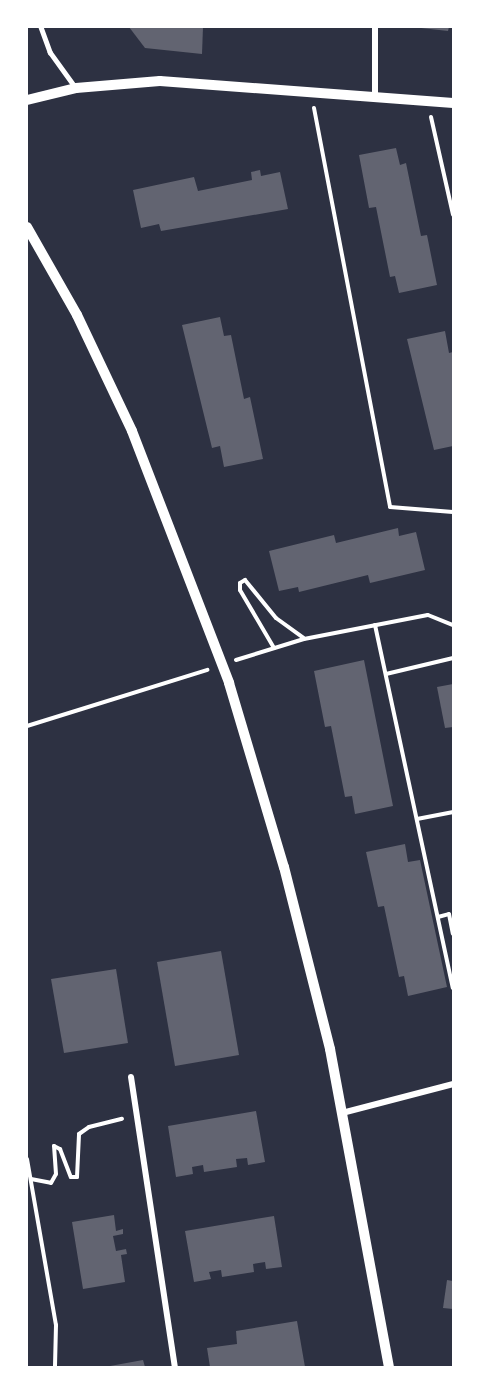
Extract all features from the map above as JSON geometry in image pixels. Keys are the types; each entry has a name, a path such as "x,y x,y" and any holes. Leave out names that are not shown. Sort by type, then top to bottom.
{"street":[{"path":"375,27 375,97"},
{"path":"27,100 76,88 160,81 453,103"},
{"path":"27,227 77,315 132,431 225,672 284,867 330,1049 390,1367"},
{"path":"130,1077 175,1367"},
{"path":"342,1113 453,1084"}],"lane":[{"path":"41,27 50,52 76,88"}],"path":[{"path":"311,93 390,507 453,512"},
{"path":"428,101 453,215"},
{"path":"304,639 276,618 251,583 245,580 240,583 274,648 304,639 428,615 453,625"},
{"path":"375,625 453,988"},
{"path":"386,674 453,657"},
{"path":"27,726 143,691"},
{"path":"417,819 453,812"},
{"path":"438,917 449,914 453,934"},
{"path":"31,1179 51,1183 56,1174 54,1146 60,1149 71,1177 77,1177 79,1134 89,1127 136,1115"},
{"path":"27,1158 56,1325 55,1367"},
{"path":"27,1198 34,1199"}],"building":[{"path":"129,27 203,27 202,54 145,48"},
{"path":"412,27 449,27 448,31"},
{"path":"396,148 400,165 406,163 421,236 427,235 437,285 399,293 395,276 390,277 376,207 369,208 359,155"},
{"path":"260,170 261,176 280,172 288,209 161,231 159,224 141,228 133,190 194,177 198,191 252,180 251,172"},
{"path":"220,317 224,336 231,335 244,399 250,397 263,459 224,467 220,446 212,448 182,325"},
{"path":"445,331 449,353 453,352 453,446 434,450 407,339"},
{"path":"398,528 399,536 416,532 425,570 370,583 368,575 299,592 298,587 279,591 269,551 334,535 336,543"},
{"path":"364,660 393,806 355,814 352,796 345,797 331,726 325,727 314,671"},
{"path":"453,684 453,727 445,728 437,687"},
{"path":"405,844 408,862 420,860 447,987 408,996 404,976 399,977 384,906 378,907 366,852"},
{"path":"221,951 239,1055 175,1066 157,962"},
{"path":"116,969 128,1043 64,1053 51,979"},
{"path":"256,1111 265,1162 248,1165 247,1158 236,1159 237,1167 204,1172 203,1165 192,1167 193,1174 176,1177 168,1126"},
{"path":"114,1215 116,1231 123,1229 123,1234 113,1236 116,1251 126,1249 127,1254 121,1255 125,1282 83,1289 72,1222"},
{"path":"274,1216 282,1267 266,1269 265,1262 253,1264 254,1272 222,1277 221,1270 209,1272 211,1279 194,1282 185,1231"},
{"path":"447,1280 453,1281 453,1309 443,1308"},
{"path":"297,1321 305,1367 210,1367 207,1348 237,1344 236,1331"},
{"path":"143,1360 145,1367 110,1367 110,1366"}]}
